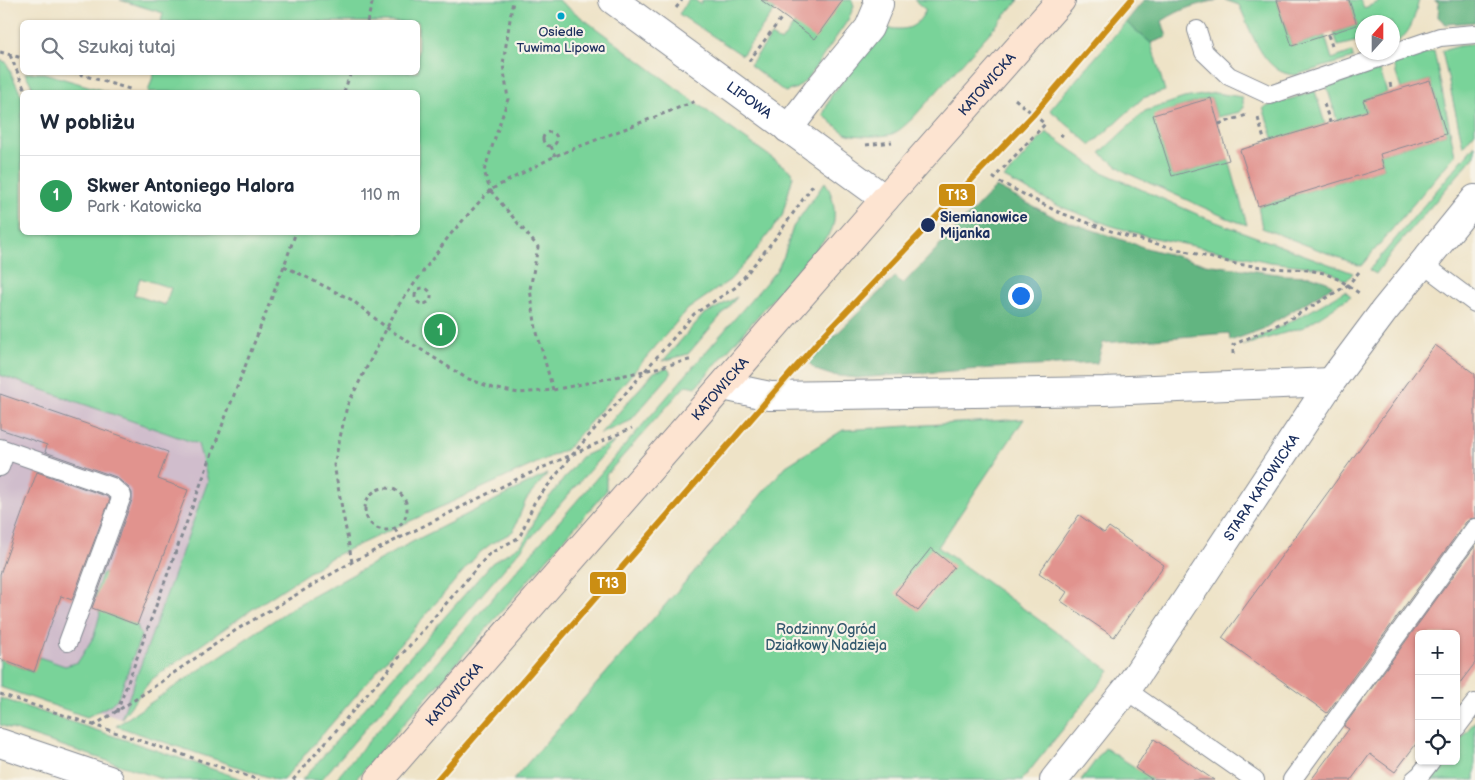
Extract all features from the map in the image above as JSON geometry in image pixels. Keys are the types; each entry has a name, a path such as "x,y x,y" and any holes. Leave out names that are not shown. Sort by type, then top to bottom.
{"main road":[{"name":"KATOWICKA","path":"379,780 1061,0"}],"street":[{"name":"LIPOWA","path":"613,0 885,200"},
{"path":"788,129 869,28 878,4 877,0"},
{"name":"STARA KATOWICKA","path":"1054,780 1126,690 1331,382 1384,310 1475,199"},
{"path":"723,386 770,396 1104,391 1331,382"},
{"path":"0,743 109,780"}],"lane":[{"path":"1197,30 1204,52 1229,76 1270,95 1440,37 1475,34"},
{"path":"1422,264 1475,303"},
{"path":"0,467 3,449 112,487 122,496 68,642"},
{"path":"1292,780 1475,528"},
{"path":"1126,690 1255,780"},
{"path":"1460,723 1475,703"},
{"path":"1414,780 1428,765"}],"path":[{"path":"368,20 374,0"},
{"path":"513,0 503,64 508,98 484,171 490,190 538,247 530,289 536,329 553,390"},
{"path":"744,67 783,16"},
{"path":"0,52 20,58"},
{"path":"10,55 25,90"},
{"path":"82,75 133,90"},
{"path":"345,90 350,75"},
{"path":"352,562 334,464 347,406 398,306 448,236 490,190 555,156 703,98"},
{"path":"1016,101 1045,124 994,178 1000,182 1058,212 1122,236 1236,264 1324,273 1348,285 1384,310"},
{"path":"1324,101 1330,122"},
{"path":"1219,124 1237,118"},
{"path":"1258,118 1265,143"},
{"path":"547,132 554,133 556,137 555,144 551,146 546,145 542,140 543,135 547,132"},
{"path":"860,144 891,143 899,139"},
{"path":"551,146 555,156"},
{"path":"293,780 489,554 518,538 534,503 574,454 697,311 736,287 777,236 816,180"},
{"path":"116,712 295,235"},
{"path":"284,266 352,300 387,328 466,378 493,388 520,393 553,390 693,359"},
{"path":"1232,386 1233,345 1290,319 1348,285 1359,272"},
{"path":"410,289 416,292"},
{"path":"419,289 427,290 430,294 430,299 427,302 420,303 416,300 416,292 419,289"},
{"path":"94,726 236,630 352,562 517,479 632,428"},
{"path":"392,488 406,502 408,509 406,516 403,522 395,528 377,529 366,519 364,505 372,492 378,489 392,488"},
{"path":"395,528 400,538"},
{"path":"0,694 259,780"}],"shaded area":[{"path":"0,375 198,444 208,481 121,719 0,678"}],"green space":[{"path":"120,0 558,0 792,172 793,176 782,216 752,256 730,280 688,309 567,449 332,557 254,608 151,680 121,719 208,481 198,444 0,375 0,60 6,62 20,93 20,235 420,235 420,90 149,90 153,75 420,75 420,20 161,20 163,13","holes":["140,278 171,288 165,305 134,295"]},
{"path":"689,0 695,0 700,4 703,0 761,0 775,10 742,55 679,14"},
{"path":"843,0 852,0 854,6 848,20 808,78 797,88 785,92 750,65 771,36 781,42 794,24"},
{"path":"914,0 1019,0 912,119 900,129 892,134 882,136 861,136 845,133 823,115 831,96 884,28 904,29 918,22 926,10"},
{"path":"1144,0 1219,0 1190,7 1162,21 1167,37 1151,43 1126,22"},
{"path":"1225,0 1277,0 1292,46 1325,36 1332,59 1352,52 1353,58 1296,75 1285,73 1275,68 1260,49 1239,5"},
{"path":"1349,0 1360,0 1364,8 1379,2 1379,0 1419,0 1411,26 1400,39 1400,15 1355,15 1355,19"},
{"path":"1434,0 1475,0 1475,22 1446,24 1438,17 1439,3"},
{"path":"1126,22 1151,43 1165,91 1143,98 1091,145 1050,110"},
{"path":"1355,26 1355,42 1338,46 1334,33"},
{"path":"1475,44 1475,132 1463,146 1442,51"},
{"path":"1434,51 1455,155 1361,266 1262,228 1258,206 1384,168 1380,154 1446,134 1430,80 1401,89 1393,64"},
{"path":"1380,70 1387,93 1364,100 1367,111 1337,120 1327,87"},
{"path":"26,75 51,75 101,90 34,90"},
{"path":"1315,91 1325,124 1274,140 1263,108"},
{"path":"1215,93 1242,97 1244,107 1240,112 1217,117 1211,98 1154,115 1172,176 1229,160 1247,225 1227,218 1127,173 1100,153 1145,111 1184,98"},
{"path":"1046,132 1102,172 1208,219 1353,273 1346,281 1321,268 1270,262 1146,236 1109,225 1059,206 1004,178"},
{"path":"1475,145 1475,155 1391,253 1376,274 1369,270"},
{"path":"825,182 831,193 834,207 834,221 830,233 696,387 686,385 606,475 606,491 355,780 335,780 776,271 784,256 793,227"},
{"path":"996,187 1054,217 1146,248 1205,264 1284,275 1312,276 1327,281 1333,286 1263,329 1230,341 1229,333 1103,343 1097,363 857,378 831,375 816,370 808,362 895,277 903,284"},
{"path":"1345,291 1351,296 1304,327 1242,346 1307,313"},
{"path":"737,297 688,354 663,361 703,315"},
{"path":"667,368 671,374 630,421 600,434 654,372"},
{"name":"Rodzinny Ogród Działkowy Nadzieja","path":"1024,419 938,547 1110,671 1022,780 513,780 786,466 843,430"},
{"path":"614,442 321,780 302,780 492,563 522,544 540,509 581,457"},
{"path":"547,474 526,500 513,531 492,543 478,554 283,780 277,780 116,726 295,606 414,541"},
{"path":"103,573 121,578 108,614 137,625 141,636 118,698 110,705 87,717 0,687 0,659 33,672 39,657 65,666 78,662 94,636 100,614 95,596"},
{"path":"0,698 245,780 165,780 0,725"},
{"path":"1475,721 1475,780 1429,780 1440,765 1460,765 1460,740"},
{"path":"1105,748 1155,780 1081,780"}],"building":[{"path":"761,0 843,0 815,39"},
{"path":"1277,0 1349,0 1355,19 1355,26 1292,46"},
{"path":"1430,80 1446,134 1380,154 1384,168 1258,206 1240,150 1367,111 1363,100"},
{"path":"1211,98 1229,160 1172,176 1153,115"},
{"path":"1435,345 1475,374 1475,518 1466,522 1327,713 1222,638"},
{"path":"0,394 168,452 158,479 188,490 137,625 92,608 132,500 132,493 116,477 45,452 47,445 0,429"},
{"path":"37,472 110,499 72,600 61,596 34,672 0,659 0,574"},
{"path":"1079,515 1104,533 1109,527 1164,565 1114,637 1061,601 1067,592 1039,573"},
{"path":"1475,546 1475,663 1460,683 1460,630 1415,630 1415,745 1395,772 1370,754 1351,780 1311,780 1349,729 1344,726"},
{"path":"931,548 954,567 918,611 895,593"},
{"path":"1154,739 1214,780 1153,780 1135,768"}],"transit line":[{"name":"T13","path":"437,780 824,335 1033,115 1131,0"}],"place":[{"name":"Osiedle Tuwima Lipowa","path":"561,16"},
{"name":"Siemianowice Mijanka","path":"928,225"},
{"name":"Skwer Antoniego Halora","path":"440,330"}]}
